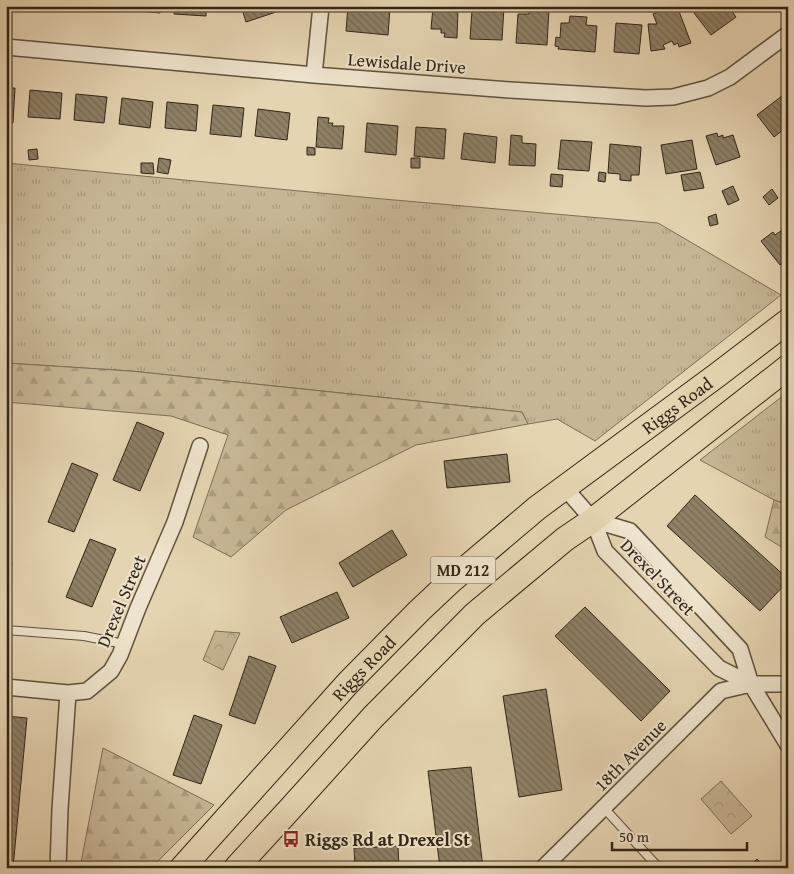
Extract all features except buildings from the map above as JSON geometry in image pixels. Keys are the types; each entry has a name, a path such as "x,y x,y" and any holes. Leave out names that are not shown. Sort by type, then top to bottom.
{"main road":[{"name":"Riggs Road","path":"182,868 348,683 452,580 537,508 788,321"},
{"name":"MD 212","path":"236,868 373,717 475,614 565,539 593,520 788,367"}],"street":[{"path":"314,75 321,6"},
{"name":"Lewisdale Drive","path":"6,47 314,75 646,98 673,97 708,88 730,77 788,34"},
{"name":"Drexel Street","path":"6,687 68,693 87,691 110,670 120,655 175,522 200,446"},
{"path":"565,488 593,520"},
{"name":"Drexel Street","path":"593,520 630,531 740,650 751,684"},
{"name":"Drexel Street","path":"593,520 605,551 719,668 751,684 788,684"},
{"path":"751,684 788,745"},
{"name":"18th Avenue","path":"543,868 720,692 751,684"},
{"path":"58,868 68,693"}],"lane":[{"path":"6,630 84,636 124,644"},
{"path":"604,808 659,868"}],"green space":[{"path":"6,163 658,223 781,295 595,441 557,419 528,424 522,412 131,371 6,363"},
{"path":"6,363 131,371 522,412 528,424 416,445 286,510 231,557 193,537 228,435 171,416 6,402"},
{"path":"788,392 788,505 774,500 700,460"},
{"path":"774,500 788,505 788,551 765,537"},
{"path":"215,631 240,633 223,670 203,660"},
{"path":"103,748 214,805 151,868 80,868"},
{"path":"721,781 752,816 731,834 701,799"}],"place":[{"name":"Riggs Rd at Drexel St","path":"291,839"}]}
